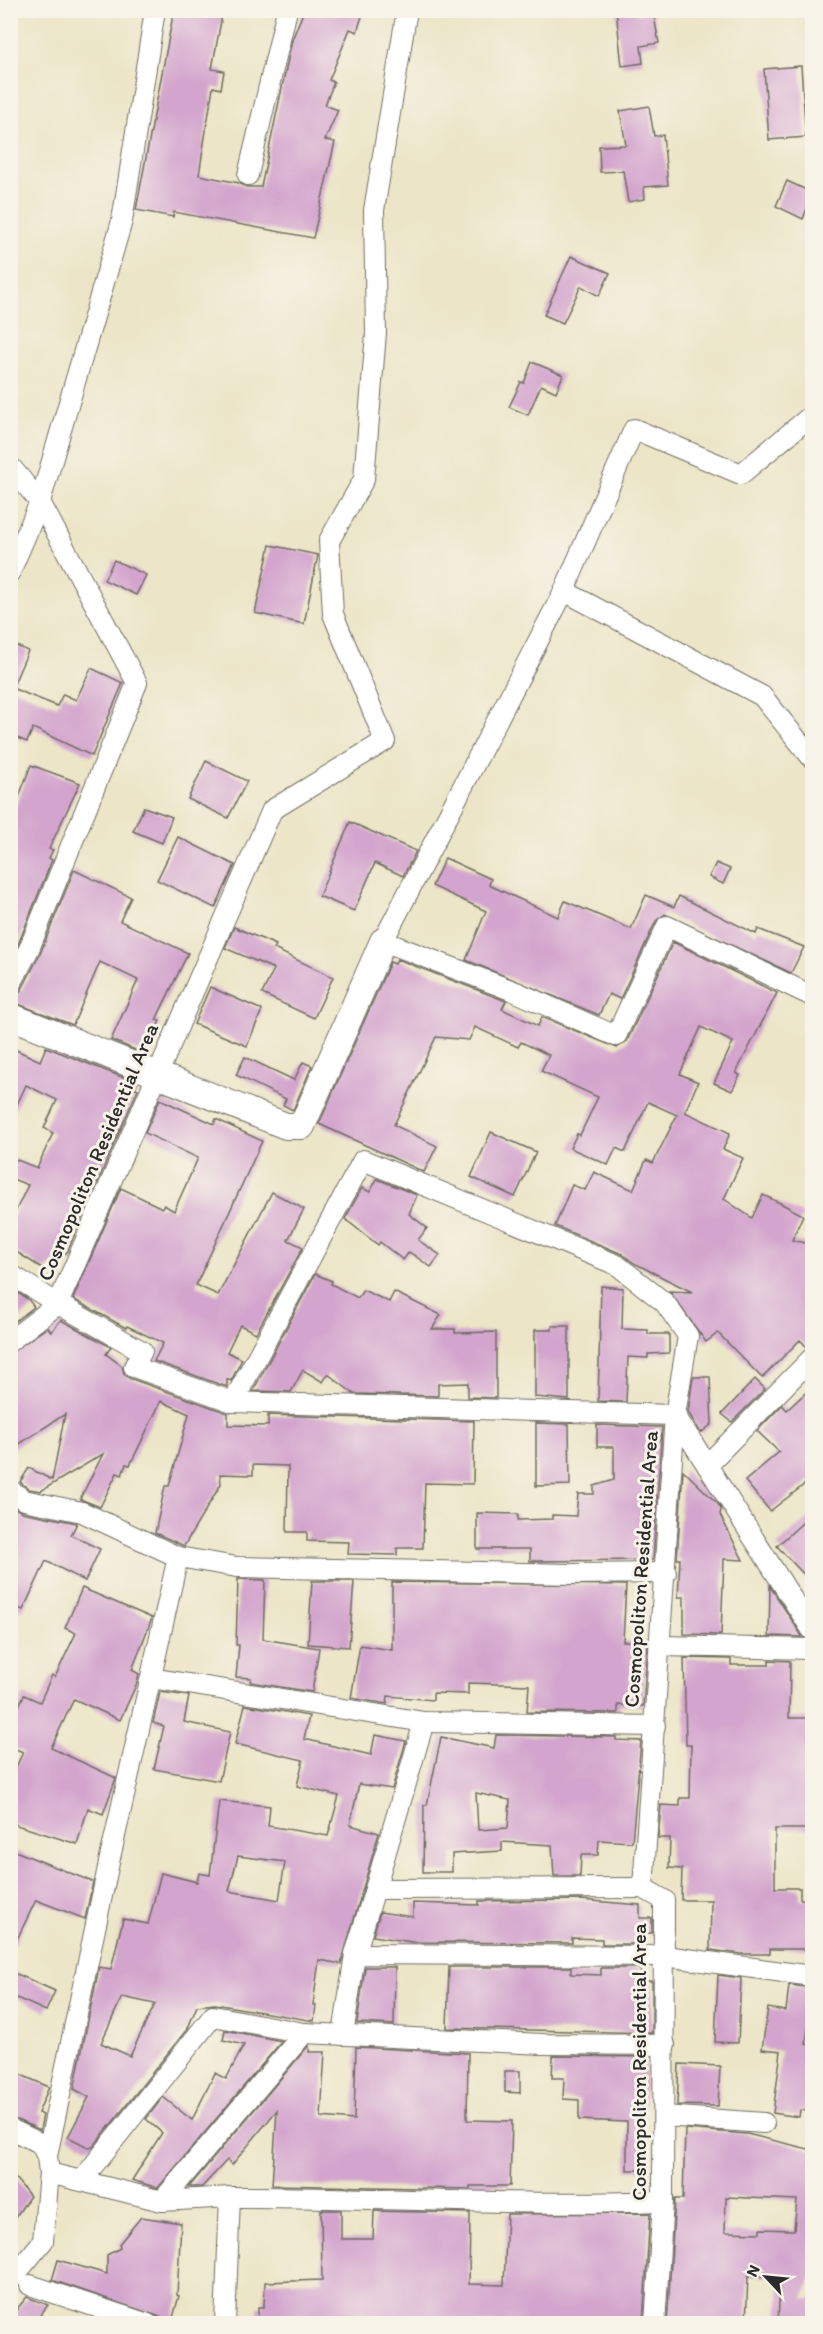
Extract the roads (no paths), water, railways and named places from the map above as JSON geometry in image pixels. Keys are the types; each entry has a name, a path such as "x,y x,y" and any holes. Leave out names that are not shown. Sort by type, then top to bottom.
{"street":[{"path":"10,572 40,502 122,221 155,10"},
{"path":"248,175 287,10"},
{"name":"Cosmopoliton Residential Area","path":"407,10 374,210 376,333 364,479 329,541 333,614 386,741 272,810 58,1304 142,1351 134,1368 233,1402 675,1415 644,1888 664,1900 663,2201 655,2324"},
{"path":"10,1016 158,1073 286,1126 302,1126 383,941 564,591 634,429 741,474 813,415"},
{"path":"10,466 40,502 137,683 29,949 10,986"},
{"path":"564,591 762,696 813,758"},
{"path":"383,941 516,992 616,1036 667,926 813,996"},
{"path":"233,1402 363,1160 617,1265 665,1303 688,1336 675,1415 812,1629"},
{"path":"10,1274 58,1304 10,1341"},
{"path":"706,1465 813,1358"},
{"path":"10,1490 24,1500 82,1512 178,1557 237,1567 572,1574 666,1573"},
{"path":"10,2281 43,2241 48,2164 107,1870 178,1557"},
{"path":"661,1646 813,1649"},
{"path":"151,1678 424,1722 655,1726"},
{"path":"344,2035 355,1954 424,1722"},
{"path":"375,1889 644,1888"},
{"path":"355,1954 665,1956 813,1976"},
{"path":"81,2181 213,2016 304,2033 543,2044 665,2045"},
{"path":"162,2201 304,2033"},
{"path":"664,2116 764,2123"},
{"path":"10,2129 40,2143 48,2164 81,2181 162,2201 340,2197 585,2204 663,2201"},
{"path":"225,2324 230,2198"},
{"path":"30,2286 148,2324"}]}
